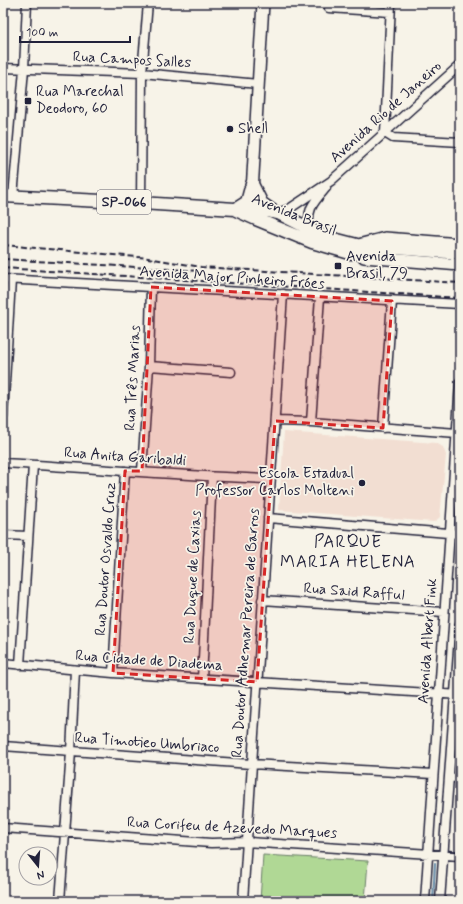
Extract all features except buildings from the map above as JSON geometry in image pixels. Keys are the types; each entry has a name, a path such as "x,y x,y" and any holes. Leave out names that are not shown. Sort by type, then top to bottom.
{"highway":[{"path":"235,209 247,202 252,184"},
{"name":"SP-066","path":"8,197 235,209"},
{"name":"Avenida Brasil","path":"235,209 254,214 312,242 353,249 406,251"},
{"name":"Avenida Brasil","path":"254,214 278,213 310,230 353,249"},
{"path":"406,251 460,253"},
{"path":"406,251 460,257"}],"main road":[{"path":"254,214 252,184 263,3"},
{"path":"252,184 262,203 278,213"},
{"name":"Avenida Brasil","path":"460,244 385,238 353,249 361,257 460,265"}],"street":[{"path":"8,197 24,69 27,3"},
{"path":"141,203 142,73 148,3"},
{"path":"391,3 385,133 393,138 460,142"},
{"path":"328,8 390,12"},
{"name":"Avenida Rio de Janeiro","path":"278,213 289,209 331,181 460,65"},
{"name":"Rua Campos Salles","path":"3,68 142,73 258,84"},
{"name":"Avenida Rio de Janeiro","path":"310,230 308,218 311,208 331,181"},
{"path":"3,417 7,279"},
{"name":"Avenida Major Pinheiro Fróes","path":"7,279 460,304"},
{"name":"Rua Três Marias","path":"142,472 149,366 151,286"},
{"name":"Rua Doutor Adhemar Pereira de Barros","path":"243,901 283,294"},
{"path":"311,422 320,297"},
{"path":"383,428 392,301"},
{"path":"149,366 231,372"},
{"name":"Avenida Albert Fink","path":"425,901 460,382"},
{"path":"275,421 311,422 457,433"},
{"name":"Rua Anita Garibaldi","path":"3,464 212,477 270,479"},
{"path":"20,665 33,465"},
{"name":"Rua Doutor Osvaldo Cruz","path":"113,673 125,471"},
{"name":"Rua Duque de Caxias","path":"202,679 212,477"},
{"path":"268,518 460,534"},
{"path":"3,535 28,536"},
{"name":"Rua Said Rafful","path":"262,600 444,612"},
{"name":"Avenida Albert Fink","path":"440,901 449,777 457,720 460,624"},
{"name":"Rua Cidade de Diadema","path":"3,664 113,673 457,695"},
{"path":"60,901 71,752 75,670"},
{"name":"Rua Timotieo Umbriaco","path":"3,746 251,764 433,774"},
{"path":"449,777 460,778"},
{"name":"Rua Corifeu de Azevedo Marques","path":"3,828 211,843 247,842 460,856"}],"highlighted area":[{"path":"151,287 392,301 383,428 275,421 257,682 113,673 125,471 142,471"}],"shaded area":[{"name":"Escola Estadual Professor Carlos Molteni","path":"284,432 436,443 443,447 446,455 440,517 434,522 279,510"}],"green space":[{"path":"263,855 368,861 365,901 260,901"}],"waterway":[{"path":"433,901 435,863"}],"railway":[{"path":"3,245 148,258 201,267 460,283"},
{"path":"3,259 201,271"},
{"path":"3,268 460,298"}],"place":[{"name":"Rua Marechal Deodoro, 60","path":"28,101"},
{"name":"Shell","path":"230,129"},
{"name":"Avenida Brasil, 79","path":"338,266"},
{"name":"Escola Estadual Professor Carlos Molteni","path":"362,483"}],"district":[{"name":"PARQUE MARIA HELENA","path":"348,552"}]}
